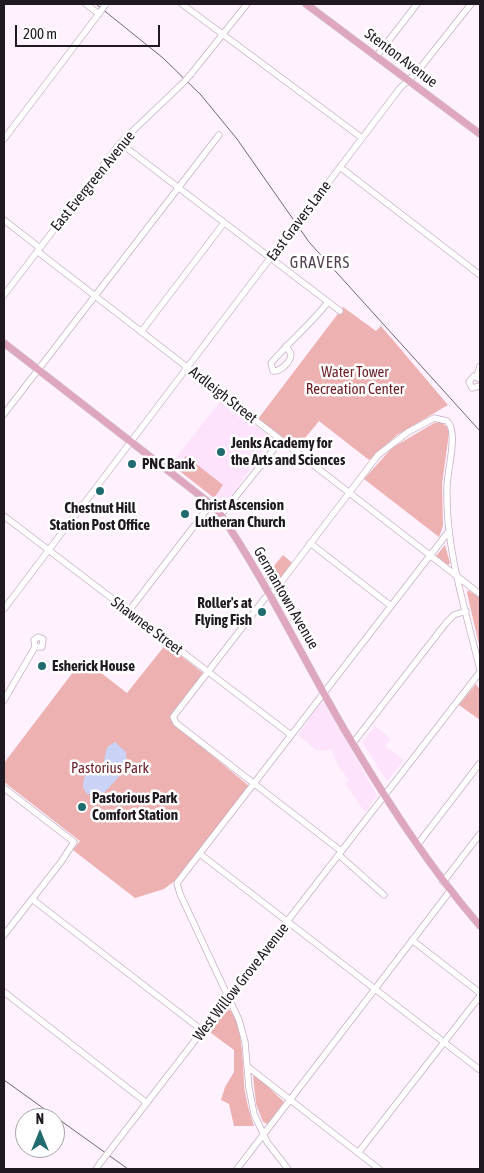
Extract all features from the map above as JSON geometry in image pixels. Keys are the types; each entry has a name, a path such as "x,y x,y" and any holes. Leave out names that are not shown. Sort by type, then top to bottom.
{"main road":[{"name":"Stenton Avenue","path":"306,4 480,134"},
{"name":"Germantown Avenue","path":"4,342 211,504 221,516 270,594 324,693 385,794 443,882 480,926"}],"street":[{"path":"86,4 100,12"},
{"path":"4,139 106,4"},
{"path":"182,4 362,138"},
{"name":"East Evergreen Avenue","path":"4,296 120,143 183,83 247,4"},
{"path":"376,57 417,4"},
{"name":"East Gravers Lane","path":"4,609 362,138 471,4"},
{"path":"4,414 219,135"},
{"path":"120,143 340,311"},
{"path":"340,167 480,275"},
{"name":"Ardleigh Street","path":"4,220 95,296 480,594"},
{"path":"141,332 224,223"},
{"path":"286,346 310,325 328,302"},
{"path":"480,366 478,377 470,378 469,385 475,389 480,386"},
{"path":"384,895 340,853 173,719 207,671 270,594 375,458 395,441 430,420 441,418 447,421 453,433 447,489 449,532 480,671"},
{"path":"221,516 281,440"},
{"path":"128,612 211,504"},
{"name":"Shawnee Street","path":"4,516 291,735"},
{"path":"288,1169 264,1136 252,1105 242,1028 177,886 254,783 449,532"},
{"path":"310,543 391,606"},
{"path":"353,743 446,623 454,615 466,611"},
{"path":"4,700 35,647"},
{"name":"West Willow Grove Avenue","path":"96,1169 480,671"},
{"path":"418,844 480,763"},
{"path":"4,788 74,842 4,935"},
{"path":"443,882 480,834"},
{"path":"200,854 480,1070"},
{"path":"237,1169 291,1101 450,891"},
{"path":"32,899 203,1031"},
{"path":"358,1153 480,994 412,940"},
{"path":"4,992 147,1103"},
{"path":"248,1067 379,1169"}],"shaded area":[{"name":"Jenks Academy for the Arts and Sciences","path":"221,400 272,438 224,506 171,464"},
{"path":"321,702 325,703 377,795 365,813 345,783 349,780 338,766 331,749 325,751 316,750 298,735"},
{"path":"375,726 391,739 385,746 404,760 387,781 362,742"}],"green space":[{"name":"Water Tower Recreation Center","path":"343,307 376,331 381,326 448,405 397,435 369,460 319,421 297,448 258,419"},
{"name":"Water Tower Recreation Center","path":"441,422 447,427 449,433 442,484 443,526 439,537 364,479 392,448 434,423"},
{"path":"186,456 223,485 214,498 177,469"},
{"path":"445,545 450,563 448,565 436,556"},
{"path":"283,555 292,563 274,586 271,586 265,577"},
{"path":"468,590 480,598 480,649 467,593"},
{"name":"Pastorius Park","path":"166,644 203,673 171,718 172,722 249,786 176,880 164,889 135,898 73,850 80,841 4,782 4,763 83,659 127,693"},
{"path":"476,684 480,690 480,720 459,705"},
{"path":"226,1008 232,1012 239,1032 242,1046 245,1092 254,1126 234,1126 229,1104 221,1100 225,1087 234,1072 234,1050 207,1030"},
{"path":"253,1075 257,1076 284,1102 268,1124 263,1122 256,1104"}],"water":[{"path":"115,742 126,752 127,768 102,795 87,794 83,788 84,777 103,765 107,747"}],"railway":[{"path":"96,4 163,58 201,95 237,139 309,242 480,431"},
{"path":"4,1080 128,1169"}],"place":[{"name":"Jenks Academy for the Arts and Sciences","path":"221,452"},
{"name":"PNC Bank","path":"132,464"},
{"name":"Chestnut Hill Station Post Office","path":"100,491"},
{"name":"Christ Ascension Lutheran Church","path":"185,514"},
{"name":"Roller's at Flying Fish","path":"262,612"},
{"name":"Esherick House","path":"42,666"},
{"name":"Pastorious Park Comfort Station","path":"82,807"}],"district":[{"name":"GRAVERS","path":"320,263"}]}
